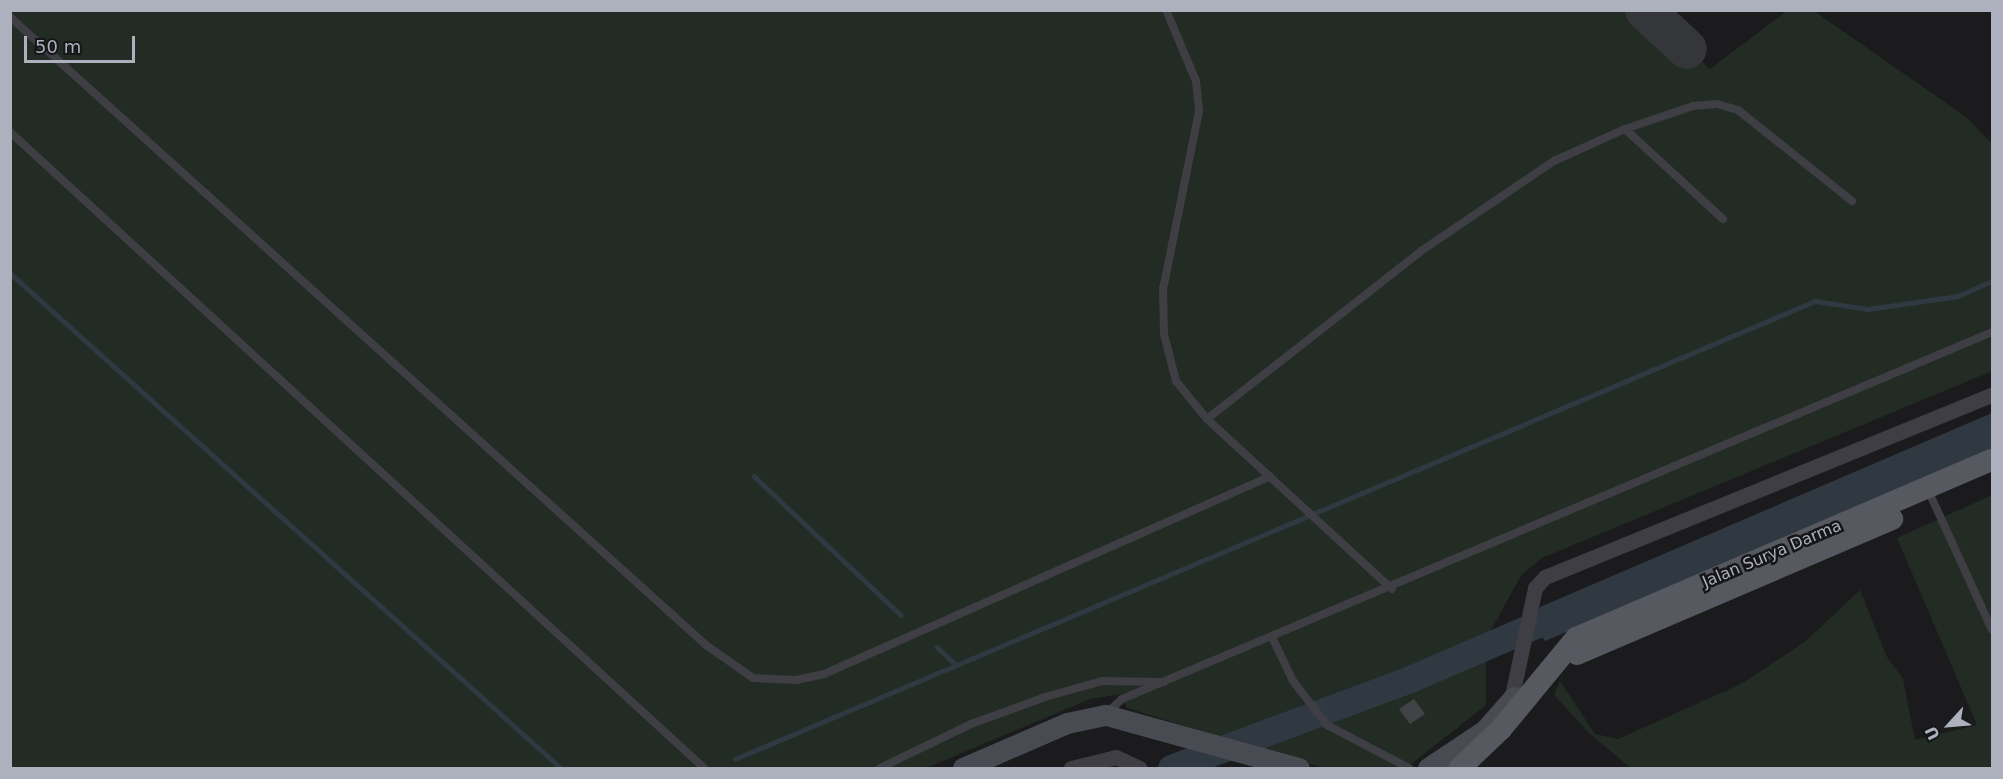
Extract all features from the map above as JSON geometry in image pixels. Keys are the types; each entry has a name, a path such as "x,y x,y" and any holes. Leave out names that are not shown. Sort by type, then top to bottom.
{"main road":[{"name":"Jalan Surya Darma","path":"1460,768 1560,660 1930,495 1992,460"},
{"name":"Jalan Surya Darma","path":"1930,495 1992,477"},
{"path":"1415,768 1485,730 1536,670 1560,660"},
{"path":"963,768 1067,723 1106,715 1174,730 1299,768"}],"street":[{"path":"1511,700 1535,588 1558,570 1732,506 1992,395"},
{"path":"1071,768 1116,757 1140,768"}],"lane":[{"path":"1166,10 1185,49 1199,111 1163,289 1164,334 1176,381 1207,419 1318,518 1392,589"},
{"path":"10,17 706,645 753,678 796,680 824,674 1270,476"},
{"path":"1207,419 1336,313 1468,218 1554,161 1624,129 1693,106 1717,104 1738,110 1852,201"},
{"path":"1624,129 1723,219"},
{"path":"10,132 704,768"},
{"path":"1106,715 1122,699 1392,589 1992,332"},
{"path":"1930,495 1992,630"},
{"path":"1273,639 1305,696 1327,725 1415,768"},
{"path":"880,768 971,724 1046,697 1102,681 1166,682"}],"shaded area":[{"path":"1645,10 1710,69 1787,11 1814,11 1966,117 1992,144 1992,371 1542,558 1522,574 1486,639 1486,705 1406,768 1323,768 1127,708 1121,694 1090,699 926,768 11,768 10,11"},
{"path":"1992,413 1992,451 1545,641 1533,627 1540,607"},
{"path":"1992,495 1992,768 1631,768 1589,733 1554,695 1560,681 1595,734 1618,739 1743,683 1806,641 1860,590 1887,657 1903,679 1915,740 1977,725 1897,538"}],"building":[{"path":"1414,699 1425,714 1410,724 1399,709"}],"waterway":[{"path":"10,273 561,768"},
{"path":"735,759 1815,301 1868,309 1958,296 1992,281"},
{"path":"754,476 901,615"},
{"path":"1171,768 1410,679 1549,619"},
{"path":"937,647 956,665"}],"taxiway":[{"path":"1645,10 1687,49"}]}
